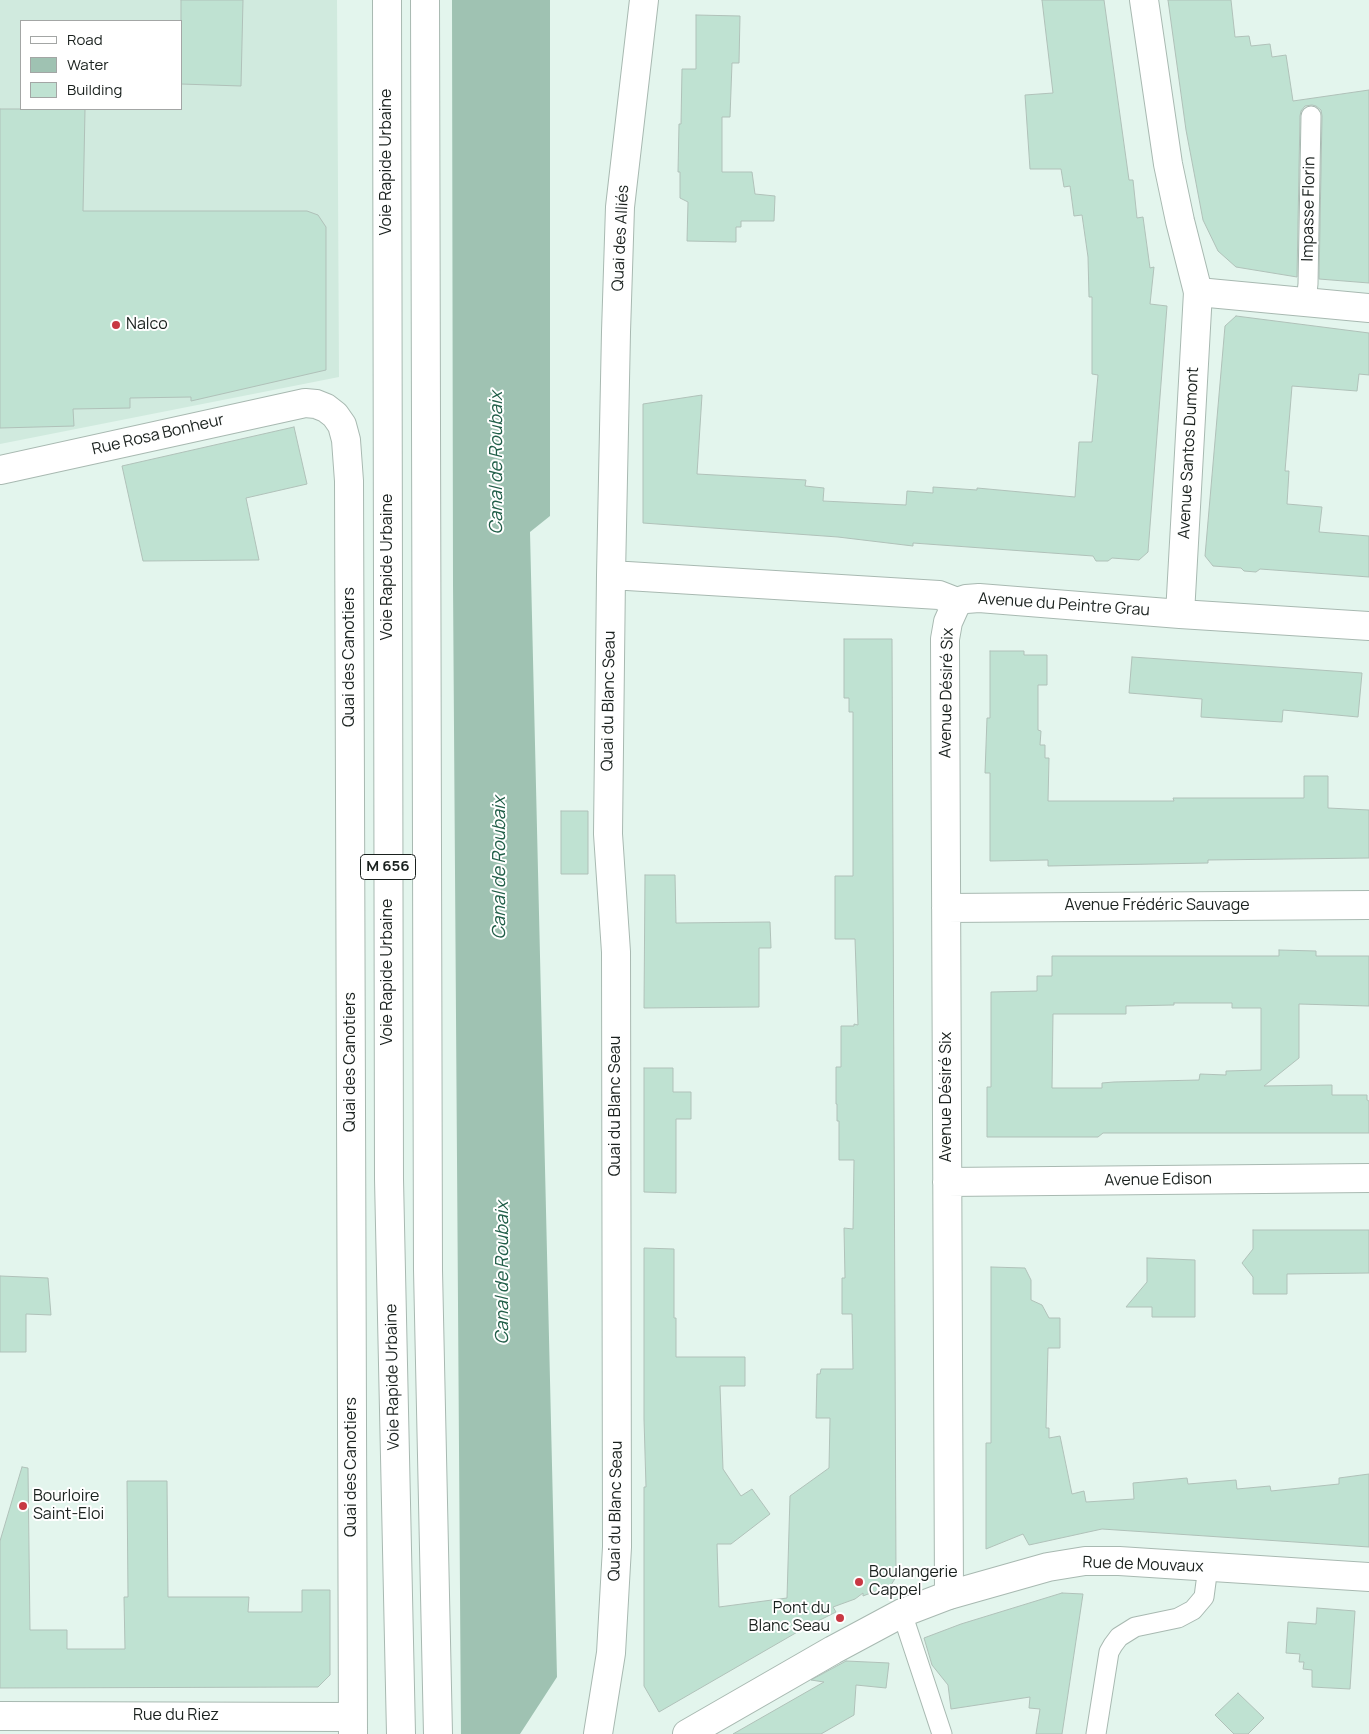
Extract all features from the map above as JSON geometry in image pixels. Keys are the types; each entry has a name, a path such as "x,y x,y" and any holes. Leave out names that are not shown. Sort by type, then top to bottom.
{"main road":[{"name":"Voie Rapide Urbaine","path":"387,0 389,1178 401,1734"},
{"name":"M 656","path":"425,0 428,1270 438,1734"},
{"name":"Quai des Alliés","path":"613,476 620,207 644,0"},
{"name":"Avenue Santos Dumont","path":"1144,0 1170,173 1198,292 1180,614"},
{"path":"1198,292 1369,308"},
{"name":"Rue Rosa Bonheur","path":"0,470 287,406 305,403 316,404"},
{"name":"Quai des Canotiers","path":"316,404 335,415 342,425 346,440 349,481 352,1725"},
{"name":"Quai du Blanc Seau","path":"598,1734 611,1653 617,1547 616,952 608,834 613,476"},
{"name":"Avenue du Peintre Grau","path":"611,575 939,595 957,602 979,598 1180,614 1369,626"},
{"name":"Avenue Désiré Six","path":"949,1595 945,639 948,622 957,602"},
{"name":"Avenue Frédéric Sauvage","path":"946,908 1369,905"},
{"name":"Avenue Edison","path":"947,1182 1369,1178"},
{"name":"Rue de Mouvaux","path":"687,1734 833,1650 902,1613 949,1595 1048,1567 1086,1561 1119,1561 1369,1576"},
{"name":"Rue du Riez","path":"0,1716 83,1725 352,1725"}],"lane":[{"name":"Impasse Florin","path":"1306,301 1308,284 1311,116"},
{"path":"1096,1734 1110,1652 1113,1645 1119,1637 1135,1627 1178,1618 1193,1610 1204,1597 1208,1567"},
{"path":"902,1613 942,1734"}],"shaded area":[{"path":"0,0 337,0 339,377 0,444"}],"water":[{"name":"Canal de Roubaix","path":"452,0 550,0 550,516 530,532 557,1677 520,1734 461,1734 453,584"}],"building":[{"path":"181,0 243,0 241,86 182,84"},
{"path":"1042,0 1104,0 1129,180 1133,180 1137,218 1143,217 1150,268 1154,267 1150,304 1167,306 1148,552 1139,560 1112,558 1108,561 1096,561 1093,556 913,543 913,546 838,537 643,523 643,404 702,395 697,474 806,480 805,486 824,488 823,501 906,505 907,491 933,493 933,487 977,490 977,488 1075,497 1079,442 1092,442 1098,375 1092,374 1092,297 1089,297 1088,257 1082,215 1074,216 1070,186 1064,187 1061,169 1030,169 1025,95 1053,93"},
{"path":"1168,0 1231,0 1235,37 1249,36 1251,46 1270,44 1272,57 1286,55 1293,101 1369,90 1369,283 1319,279 1322,116 1321,110 1312,105 1305,106 1300,116 1297,277 1236,267 1218,251 1203,220 1186,130"},
{"path":"696,15 740,16 739,63 732,63 730,117 722,117 722,172 752,172 755,194 775,196 774,221 741,221 741,227 736,227 736,242 687,241 688,202 680,198 680,172 678,172 679,124 681,124 682,69 696,69"},
{"name":"Nalco","path":"0,109 85,110 83,211 307,211 318,215 326,227 326,370 191,401 191,397 130,398 130,408 73,409 74,426 0,428"},
{"path":"1236,316 1369,333 1369,375 1359,374 1357,391 1292,386 1285,471 1289,471 1287,504 1322,507 1319,532 1369,536 1369,577 1260,569 1256,572 1244,571 1241,568 1213,566 1205,556 1225,326"},
{"path":"294,427 307,484 246,498 259,560 143,561 122,466"},
{"path":"844,639 892,639 896,1577 891,1585 863,1596 863,1593 855,1599 833,1607 836,1612 806,1627 659,1712 644,1686 644,1487 646,1487 644,1248 674,1249 676,1357 745,1357 745,1386 720,1386 723,1469 741,1496 752,1489 770,1514 731,1544 717,1544 719,1607 787,1598 790,1496 829,1468 830,1418 816,1418 817,1374 820,1374 821,1369 853,1369 852,1314 842,1314 842,1278 845,1278 844,1228 853,1229 854,1160 839,1160 839,1121 837,1121 836,1104 836,1067 841,1067 841,1026 858,1025 855,939 835,939 835,876 853,876 853,712 849,712 849,698 844,698"},
{"path":"990,651 1024,651 1024,655 1047,655 1047,685 1038,685 1038,730 1041,731 1040,745 1045,745 1045,758 1049,758 1048,801 1174,801 1173,798 1304,798 1304,776 1328,776 1328,808 1369,810 1369,858 1208,860 1208,863 1048,866 1048,860 990,861 990,773 985,773 987,718 990,718"},
{"path":"1132,657 1362,673 1358,717 1283,710 1282,722 1201,717 1202,699 1129,693"},
{"path":"561,811 588,811 588,874 561,874"},
{"path":"645,875 675,875 676,923 770,922 771,948 759,948 759,1007 644,1008"},
{"path":"1279,950 1316,951 1316,956 1369,956 1369,1006 1299,1004 1299,1058 1264,1086 1332,1085 1332,1095 1367,1095 1367,1100 1369,1101 1369,1133 1103,1133 1098,1137 987,1137 987,1087 991,1087 991,992 1037,991 1037,976 1052,976 1052,956 1279,956","holes":["1174,1003 1232,1003 1232,1008 1261,1008 1261,1070 1226,1071 1226,1075 1200,1074 1199,1080 1114,1082 1102,1083 1102,1088 1052,1088 1053,1014 1126,1014 1126,1006 1174,1005"]},
{"path":"644,1068 673,1068 673,1092 691,1092 691,1119 676,1119 676,1193 644,1192"},
{"path":"1253,1230 1369,1230 1369,1273 1287,1274 1287,1294 1253,1294 1253,1277 1242,1263 1253,1249"},
{"path":"1147,1258 1195,1260 1195,1317 1152,1317 1152,1307 1126,1307 1147,1282"},
{"path":"991,1267 1025,1268 1031,1280 1031,1300 1042,1305 1049,1318 1060,1318 1060,1348 1048,1348 1046,1428 1049,1428 1049,1438 1060,1436 1072,1494 1084,1491 1086,1502 1134,1499 1133,1483 1187,1478 1188,1484 1236,1480 1237,1489 1270,1486 1271,1491 1339,1484 1339,1478 1369,1474 1369,1547 1102,1529 1029,1545 1023,1534 986,1549 986,1443 991,1443"},
{"path":"0,1276 48,1278 51,1315 26,1314 26,1352 0,1352"},
{"path":"22,1467 28,1468 30,1630 67,1630 67,1649 125,1649 124,1597 128,1597 127,1481 167,1481 168,1597 249,1597 248,1612 302,1612 302,1590 330,1590 330,1675 318,1687 0,1688 0,1541"},
{"path":"1062,1593 1083,1594 1062,1734 1036,1734 1040,1709 1029,1708 1030,1697 951,1709 948,1685 932,1665 924,1638 961,1624"},
{"path":"1317,1608 1355,1611 1350,1689 1312,1687 1312,1670 1303,1669 1304,1662 1299,1662 1300,1654 1286,1653 1288,1622 1316,1624"},
{"path":"846,1661 889,1663 886,1688 856,1685 854,1715 821,1734 733,1734 824,1682 811,1680"},
{"path":"1238,1693 1264,1718 1248,1734 1234,1734 1215,1715"}],"place":[{"name":"Nalco","path":"116,325"},
{"name":"Bourloire Saint-Eloi","path":"23,1506"},
{"name":"Boulangerie Cappel","path":"859,1582"},
{"name":"Pont du Blanc Seau","path":"840,1618"}]}
